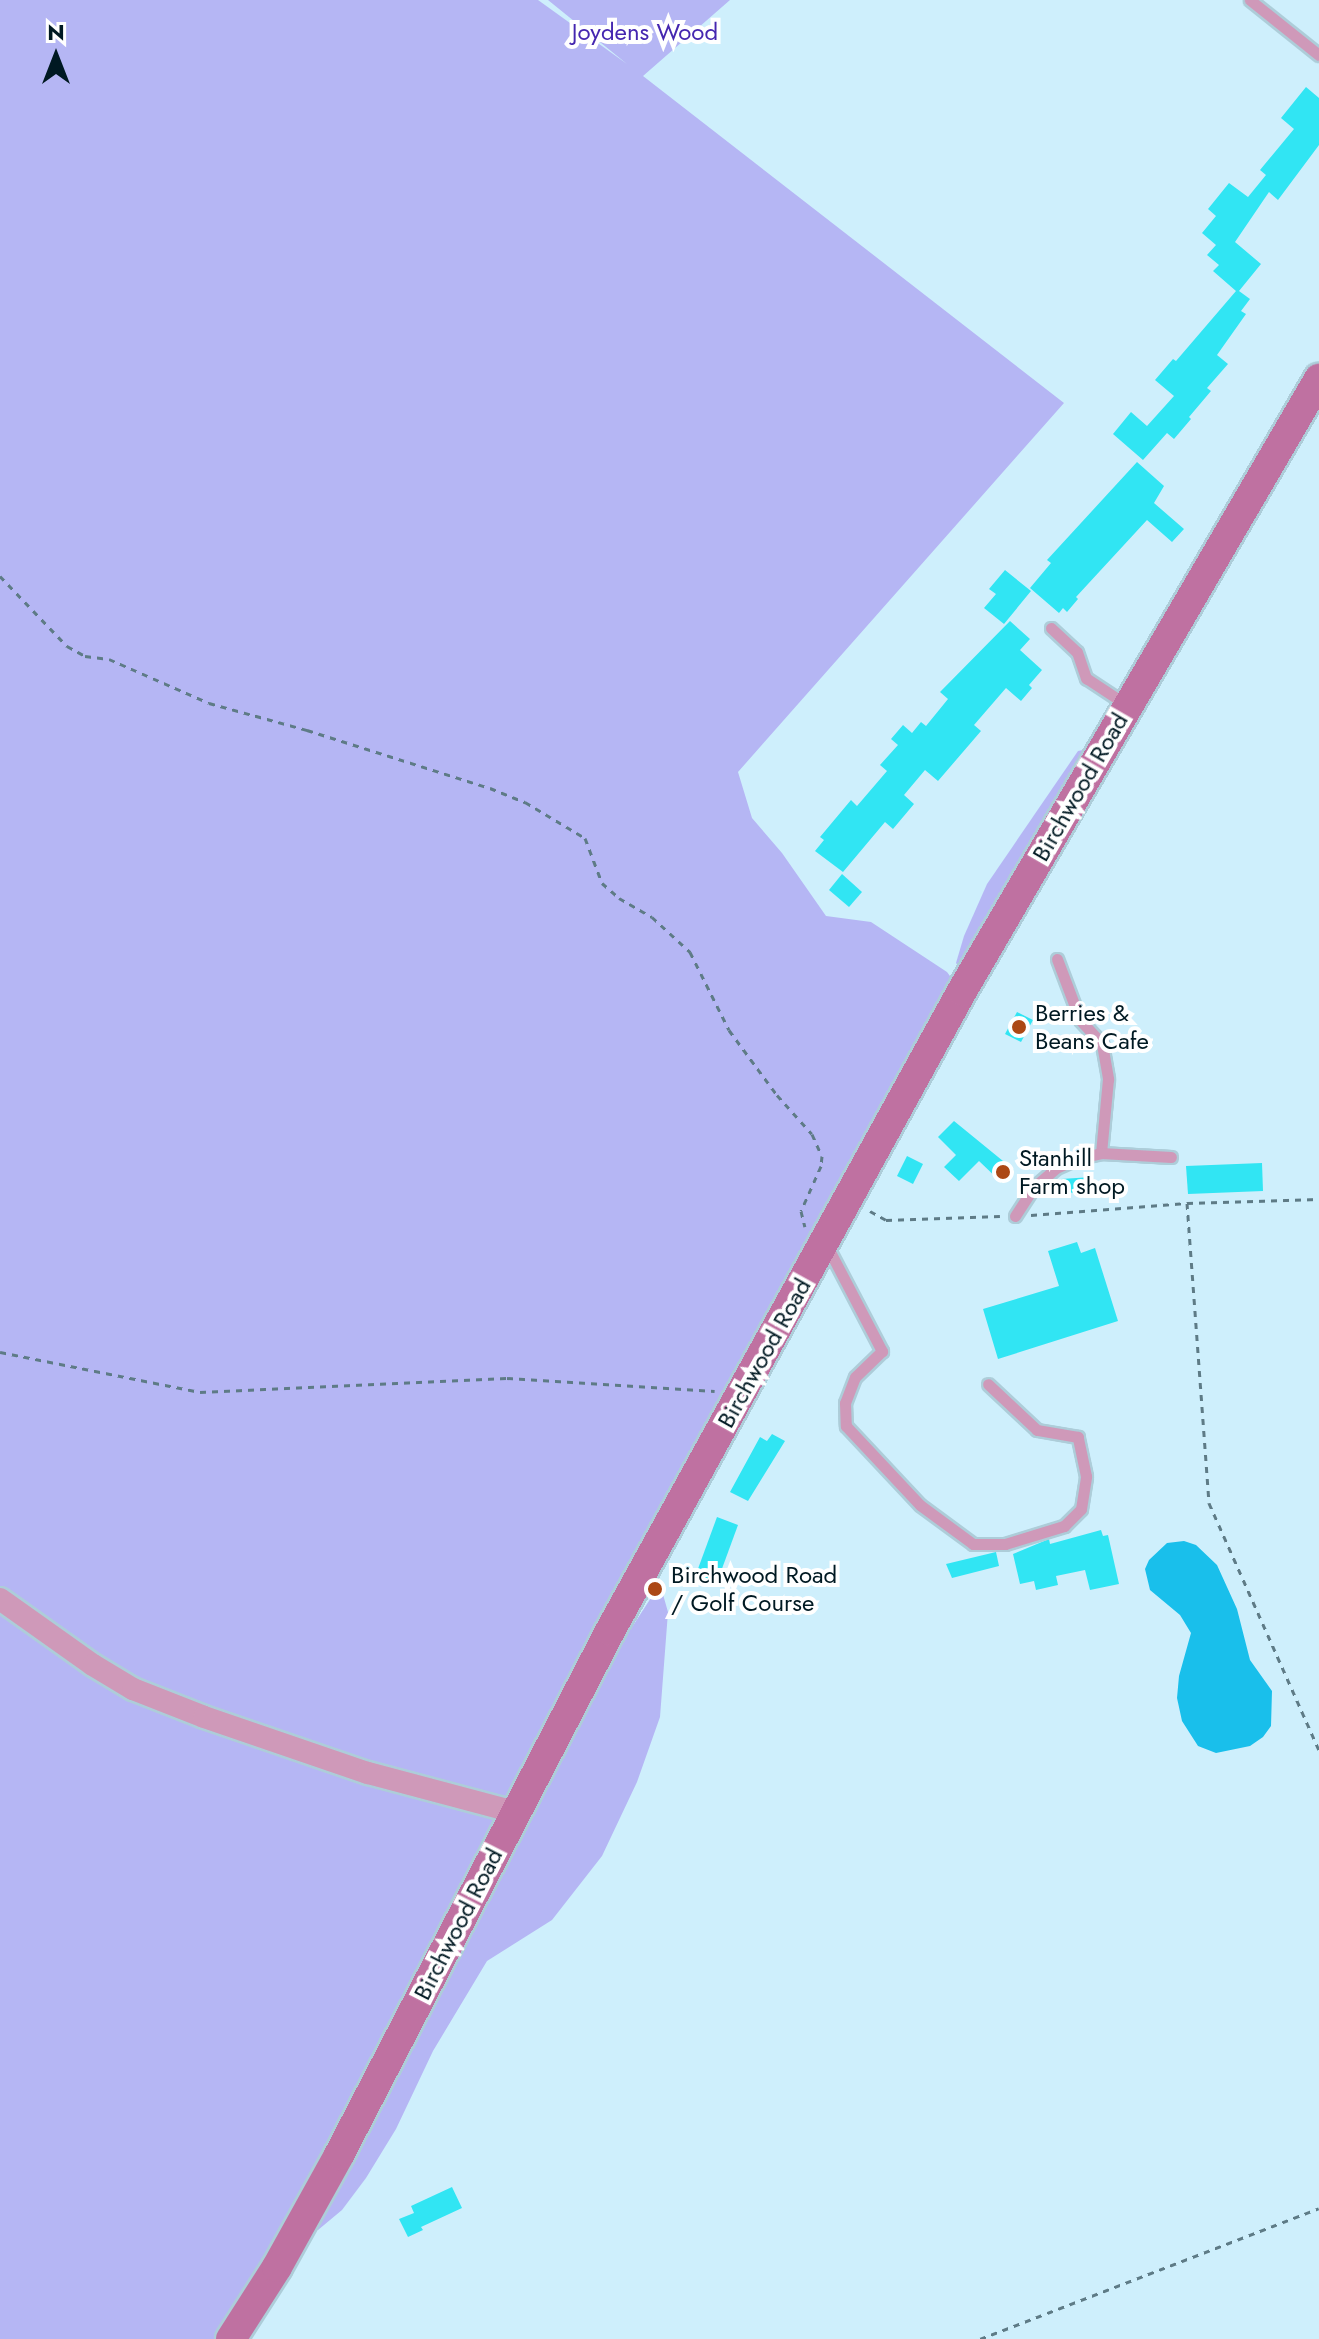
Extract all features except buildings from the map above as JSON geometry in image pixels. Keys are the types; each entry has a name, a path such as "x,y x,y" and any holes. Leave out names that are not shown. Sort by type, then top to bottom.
{"street":[{"name":"Birchwood Road","path":"231,2339 277,2267 339,2155 515,1812 819,1240 848,1199 962,991 1319,379"},
{"path":"0,1599 93,1665 161,1700 368,1773 515,1812"}],"lane":[{"path":"1250,0 1319,55"},
{"path":"1051,628 1077,652 1086,678 1128,706"},
{"path":"1057,959 1080,1020 1102,1044 1108,1079 1101,1153"},
{"path":"1015,1216 1033,1188 1056,1168 1101,1153 1171,1157"},
{"path":"819,1240 882,1351 855,1377 845,1403 846,1426 920,1505 973,1544 1005,1544 1064,1526 1081,1509 1086,1476 1078,1437 1037,1430 1014,1412 988,1384"}],"path":[{"path":"0,576 67,646 85,656 109,659 209,703 307,730 490,788 525,802 585,838 602,883 619,898 652,917 690,952 729,1030 777,1095 812,1134 822,1156 821,1166 801,1211 805,1227 819,1240"},
{"path":"848,1199 886,1220 1319,1199"},
{"path":"1187,1203 1209,1503 1319,1750"},
{"path":"0,1352 200,1392 507,1378 705,1388 738,1396"},
{"path":"980,2339 1319,2208"}],"green space":[{"name":"Joydens Wood","path":"0,0 538,0 627,64 548,0 730,0 643,76 1064,403 738,772 752,818 782,853 826,916 871,922 947,972 961,991 230,2339 0,2339"},
{"path":"1083,750 961,970 956,963 964,936 987,884 1078,751"},
{"path":"660,1584 668,1612 660,1717 637,1782 602,1856 552,1920 487,1961 433,2051 396,2129 366,2178 342,2210 318,2230 310,2225 619,1647"}],"shaded area":[{"path":"1184,1541 1196,1545 1217,1565 1237,1609 1250,1660 1272,1691 1271,1726 1263,1737 1250,1746 1216,1753 1198,1746 1182,1721 1177,1698 1179,1676 1191,1633 1180,1615 1150,1590 1145,1569 1149,1560 1167,1543"}],"place":[{"name":"Berries & Beans Cafe","path":"1019,1027"},
{"name":"Stanhill Farm shop","path":"1003,1172"},
{"name":"Birchwood Road / Golf Course","path":"655,1589"}]}
